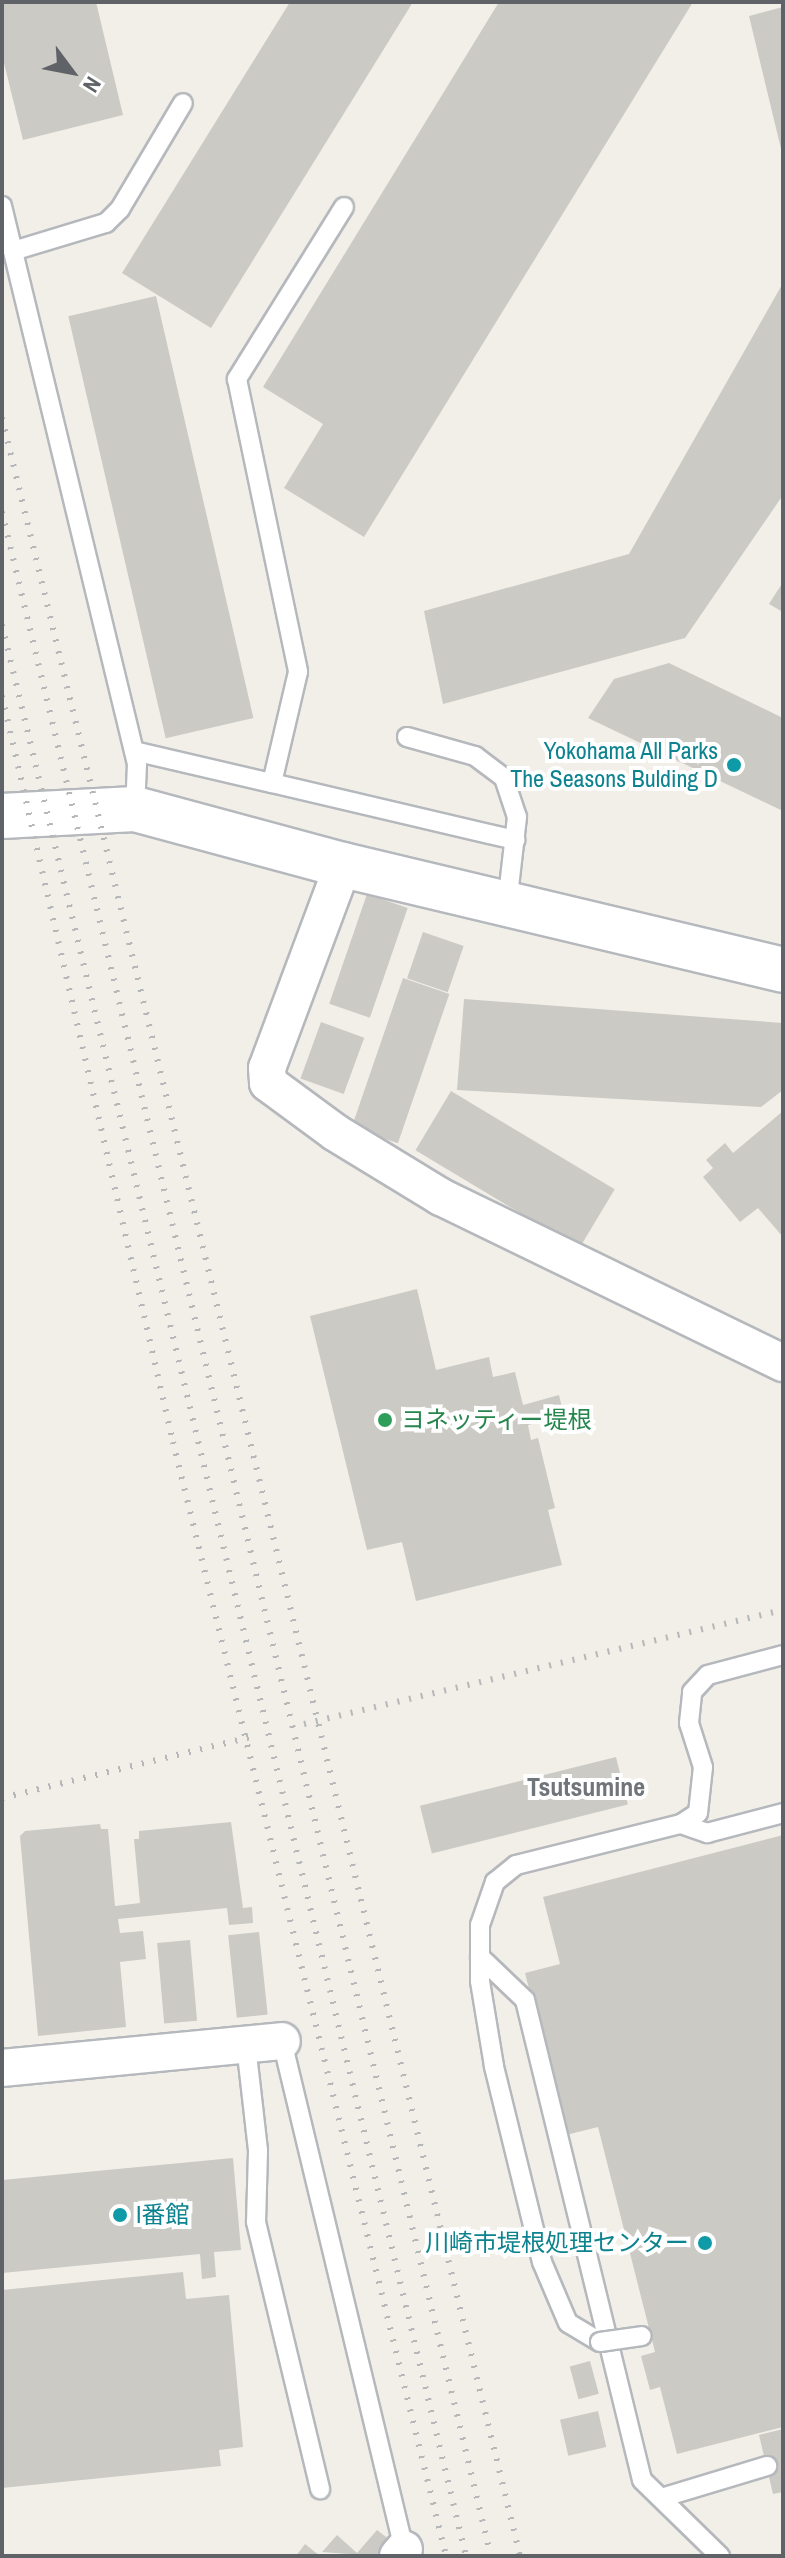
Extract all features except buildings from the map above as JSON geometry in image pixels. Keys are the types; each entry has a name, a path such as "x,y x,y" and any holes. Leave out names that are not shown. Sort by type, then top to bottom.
{"street":[{"path":"2,816 135,809 343,865 783,970"},
{"path":"343,865 267,1068 268,1083 336,1133 441,1197 783,1363"},
{"path":"2,2068 282,2041"}],"lane":[{"path":"13,251 106,223 120,209 183,103"},
{"path":"2,206 134,751 135,809"},
{"path":"272,783 298,672 237,379 344,207"},
{"path":"407,737 475,756 504,778 517,817 507,905"},
{"path":"134,751 515,840"},
{"path":"642,2336 600,2342 568,2323 542,2262 494,2066 480,1957 480,1925 495,1882 516,1865 681,1824 698,1813 703,1767 689,1723 692,1692 708,1675 783,1655"},
{"path":"681,1824 707,1833 783,1813"},
{"path":"480,1957 525,2000 642,2480 720,2556"},
{"path":"282,2041 401,2553"},
{"path":"246,2045 258,2151 256,2222 320,2489"},
{"path":"661,2498 767,2466"}],"railway":[{"path":"2,418 520,2556"},
{"path":"2,512 491,2556"},
{"path":"2,625 466,2556"},
{"path":"2,696 173,1442 446,2556"},
{"path":"304,1724 783,1610"},
{"path":"2,1798 254,1736"}],"place":[{"name":"Yokohama All Parks The Seasons Bulding D","path":"734,765"},
{"name":"ヨネッティー堤根","path":"385,1420"},
{"name":"I番館","path":"120,2215"},
{"name":"川崎市堤根処理センター","path":"705,2243"}],"district":[{"name":"Tsutsumine","path":"586,1787"}]}
